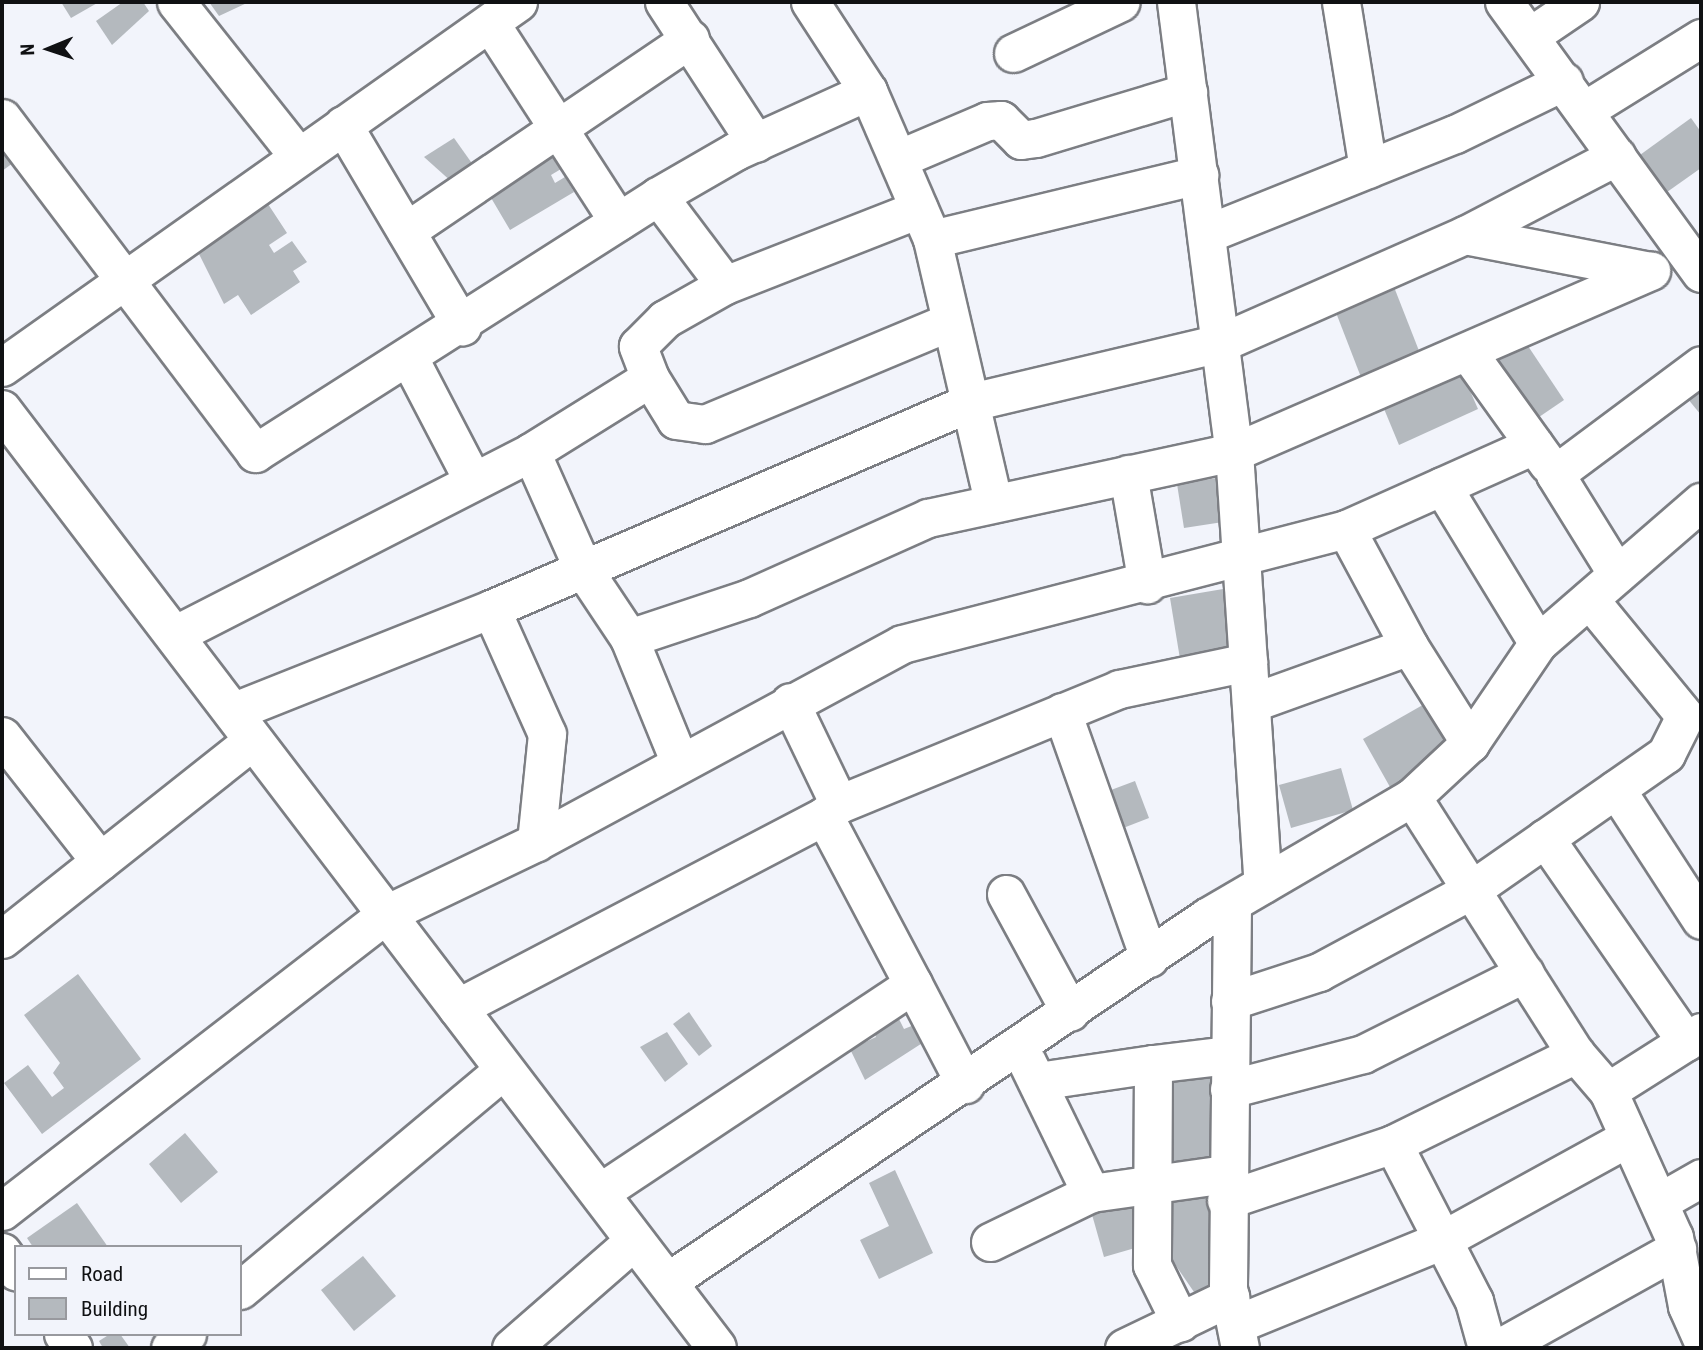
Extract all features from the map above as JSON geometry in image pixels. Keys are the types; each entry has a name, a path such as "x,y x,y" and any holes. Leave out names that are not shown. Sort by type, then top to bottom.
{"street":[{"path":"176,2 298,156"},
{"path":"664,2 690,38 756,143"},
{"path":"810,2 868,91 926,224 993,501"},
{"path":"1013,52 1121,2"},
{"path":"1341,2 1368,169"},
{"path":"629,638 749,598 928,518 993,501 1234,452 1469,354 1651,271 1696,264 1532,34 1504,2"},
{"path":"1532,34 1580,2"},
{"path":"1187,6 1188,92 1234,452 1263,884"},
{"path":"2,367 504,12 559,131 618,221"},
{"path":"406,231 559,131 690,38"},
{"path":"1585,110 1701,38"},
{"path":"1206,234 1368,169 1563,80"},
{"path":"2,118 255,453 462,326 659,196 756,143 868,91"},
{"path":"898,159 987,121 1001,121 1021,140 1036,138 1188,92"},
{"path":"343,125 462,326"},
{"path":"2,939 100,861 242,726 491,609 971,402 1220,343 1465,235 1617,156"},
{"path":"949,322 705,424 676,419 640,357 641,337 725,285 926,224 1199,175"},
{"path":"659,196 725,285"},
{"path":"1465,235 1651,271"},
{"path":"1469,354 1545,459 1617,574"},
{"path":"410,358 472,481"},
{"path":"2,1211 386,914 536,842 790,702 902,644 1242,560 1346,529 1442,486 1545,459 1701,365"},
{"path":"174,635 531,453 650,378"},
{"path":"2,410 717,1348"},
{"path":"531,453 583,569 629,638 680,763"},
{"path":"1128,474 1147,584"},
{"path":"1442,486 1538,643"},
{"path":"667,1282 1149,958 1263,884 1412,797 1470,743 1538,643 1617,574 1696,516"},
{"path":"1346,529 1409,646 1470,743"},
{"path":"1230,1002 1319,972 1471,890 1666,754 1685,716 1589,599"},
{"path":"491,609 547,734 536,842"},
{"path":"1251,703 1409,646"},
{"path":"457,1008 831,810 1119,689 1248,662"},
{"path":"790,702 831,810 913,984 965,1084"},
{"path":"1062,712 1149,958"},
{"path":"2,736 100,861"},
{"path":"1616,789 1690,877 1701,920"},
{"path":"1412,797 1576,1054 1608,1091 1659,1202 1677,1249 1696,1314"},
{"path":"1545,838 1694,1037 1608,1091"},
{"path":"1006,894 1070,1012"},
{"path":"1232,905 1226,1187 1236,1323"},
{"path":"1038,1081 1153,1064 1229,1072 1363,1054 1525,973"},
{"path":"599,1193 913,984"},
{"path":"1018,1048 1038,1081 1091,1193"},
{"path":"990,1242 1091,1193 1153,1181 1226,1187 1394,1144 1576,1054"},
{"path":"1153,1064 1152,1265 1180,1322"},
{"path":"242,1288 504,1069"},
{"path":"1124,1348 1180,1322 1236,1323 1442,1240 1629,1137"},
{"path":"1394,1144 1474,1301 1488,1348"},
{"path":"1659,1202 1701,1178"},
{"path":"511,1348 635,1240"},
{"path":"1499,1348 1677,1249"},
{"path":"2,1252 14,1268"},
{"path":"170,1348 185,1336"}],"building":[{"path":"61,2 99,2 71,18"},
{"path":"123,2 143,2 149,11 112,45 96,21"},
{"path":"209,2 249,2 219,16"},
{"path":"1691,118 1701,132 1701,168 1660,197 1633,160"},
{"path":"454,138 476,169 453,183 424,157"},
{"path":"2,147 13,163 2,171"},
{"path":"551,152 561,169 551,175 555,183 565,177 574,192 510,230 487,191"},
{"path":"268,204 287,233 269,245 274,253 292,241 307,262 293,271 300,282 251,315 238,295 224,304 198,252"},
{"path":"1394,287 1423,361 1364,385 1335,310"},
{"path":"1522,337 1564,400 1523,428 1481,365"},
{"path":"1460,368 1478,409 1399,445 1382,404"},
{"path":"1701,377 1701,415 1683,393"},
{"path":"1217,478 1223,522 1184,528 1177,484"},
{"path":"1229,588 1240,656 1181,665 1170,598"},
{"path":"1428,702 1454,751 1390,787 1363,739"},
{"path":"1341,768 1353,810 1291,828 1279,785"},
{"path":"1135,781 1149,818 1118,830 1103,793"},
{"path":"78,974 141,1059 42,1134 4,1083 28,1065 52,1097 64,1088 53,1073 60,1063 24,1015"},
{"path":"895,1011 904,1029 919,1023 927,1040 865,1080 850,1049 876,1037 870,1023"},
{"path":"689,1012 712,1046 699,1056 673,1024"},
{"path":"667,1032 688,1064 665,1082 640,1047"},
{"path":"1213,1070 1210,1164 1168,1164 1173,1071"},
{"path":"185,1133 218,1172 181,1203 149,1164"},
{"path":"895,1170 933,1253 879,1279 860,1240 889,1226 869,1183"},
{"path":"1210,1186 1225,1287 1194,1292 1159,1241 1162,1193"},
{"path":"1131,1192 1144,1238 1135,1248 1104,1257 1089,1204"},
{"path":"77,1203 107,1245 32,1245 27,1238"},
{"path":"363,1256 396,1296 354,1331 321,1290"},
{"path":"107,1336 121,1336 130,1348 103,1348 99,1341"}]}
